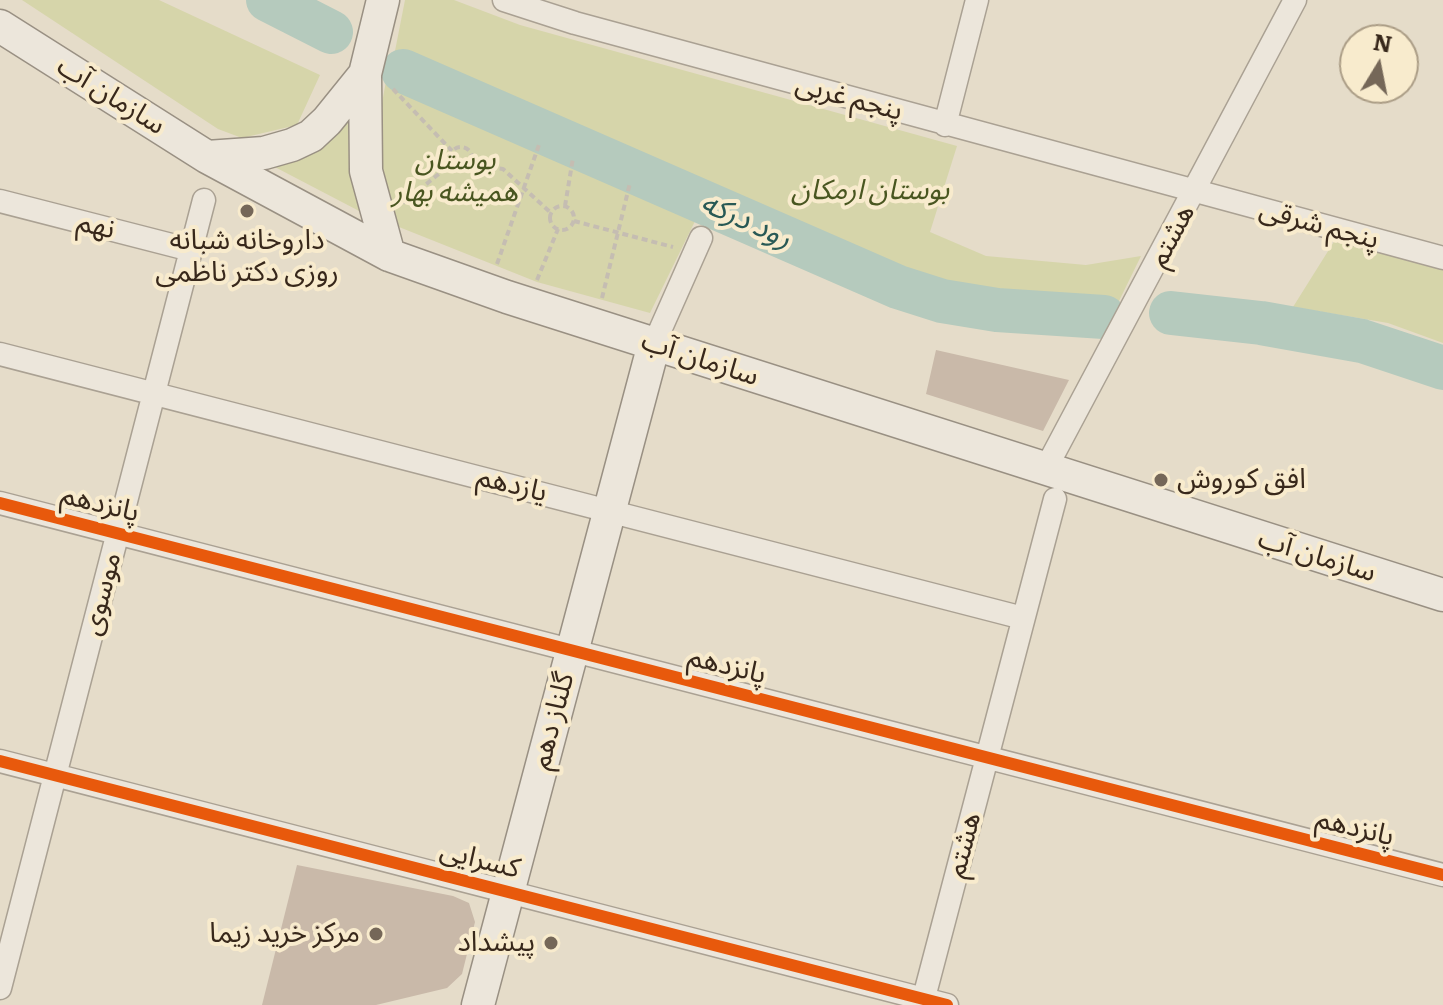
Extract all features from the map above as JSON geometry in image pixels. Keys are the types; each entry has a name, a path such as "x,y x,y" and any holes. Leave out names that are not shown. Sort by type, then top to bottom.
{"main road":[{"path":"383,0 365,74 366,171 389,255"},
{"name":"سازمان آب","path":"0,26 207,157 389,255 654,344 1050,484 1443,595"},
{"path":"207,157 264,153 311,136 365,74"},
{"name":"گلناز دهم","path":"478,1005 654,344"}],"street":[{"name":"پنجم غربی","path":"504,0 575,23 1196,192"},
{"path":"945,125 977,0"},
{"name":"هشتم","path":"922,1002 1023,618 1050,484 1295,0"},
{"name":"پنجم شرقی","path":"1196,192 1443,258"},
{"name":"موسوی","path":"0,988 204,200"},
{"name":"نهم","path":"0,201 191,250"},
{"path":"654,344 701,238"},
{"name":"یازدهم","path":"0,354 1023,618"},
{"name":"پانزدهم","path":"0,503 1443,875"},
{"name":"کسرایی","path":"0,761 922,1002 947,1005"}],"path":[{"path":"365,74 386,81 452,151 451,164 403,203"},
{"path":"497,266 522,185 540,142"},
{"path":"452,151 462,147 469,150 470,164"},
{"path":"565,206 573,158"},
{"path":"451,164 461,169 470,164 503,169 551,213 552,224 558,229 566,229 574,221"},
{"path":"601,301 630,183"},
{"path":"551,213 565,206"},
{"path":"565,206 572,211 574,221"},
{"path":"574,221 679,249"},
{"path":"537,282 558,229"}],"green space":[{"path":"22,0 159,0 320,75 297,125 242,138 218,129"},
{"name":"بوستان ارمکان","path":"405,0 454,0 520,25 957,146 930,232 986,256 1086,265 1141,256 1118,303 1101,307 1057,306 986,297 908,280 395,51"},
{"name":"بوستان همیشه بهار","path":"401,80 699,213 650,313 537,282 399,227 377,180 376,136 386,81"},
{"path":"356,99 363,213 271,165"},
{"path":"1335,240 1443,270 1443,343 1388,323 1293,307"}],"building":[{"path":"936,350 1069,380 1043,431 926,394"},
{"name":"مرکز خرید زیما","path":"297,865 453,896 469,903 475,922 462,974 447,988 376,1005 262,1005"}],"waterway":[{"name":"رود درکه","path":"268,0 331,32"},
{"name":"رود درکه","path":"403,71 898,287 942,301 997,310 1104,317"},
{"name":"رود درکه","path":"1171,313 1261,323 1362,341 1443,368"}],"cycle path":[{"path":"0,503 1443,875"},
{"path":"0,761 947,1005"}],"place":[{"name":"داروخانه شبانه روزی دکتر ناظمی","path":"247,211"},
{"name":"افق کوروش","path":"1161,480"},
{"name":"مرکز خرید زیما","path":"376,934"},
{"name":"پیشداد","path":"551,943"}]}
